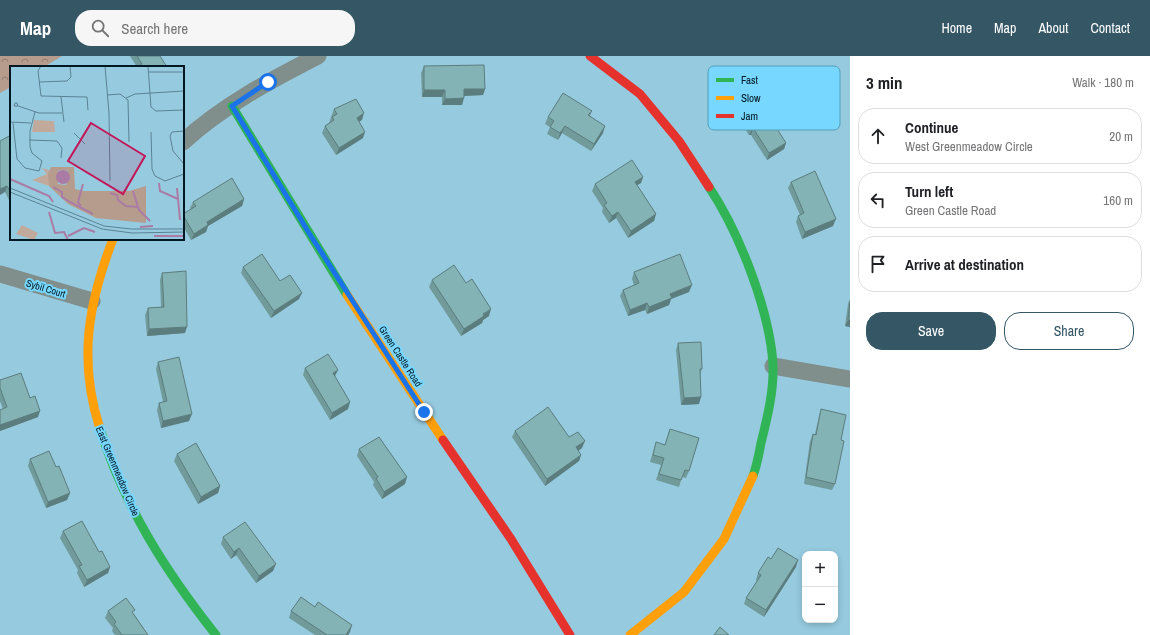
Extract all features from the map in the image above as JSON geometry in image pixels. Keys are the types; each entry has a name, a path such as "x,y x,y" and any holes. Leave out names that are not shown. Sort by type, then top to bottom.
{"street":[{"path":"184,141 198,128 268,82 318,56"},
{"path":"590,56 640,94 679,141 718,200 750,267 767,329 773,366 769,409 754,474 724,539 684,592 630,635"},
{"name":"Green Castle Road","path":"232,106 309,233 384,352 462,467 503,524 543,586 570,635"},
{"name":"East Greenmeadow Circle","path":"113,240 98,276 92,301 87,349 91,395 101,434 148,537 182,592 216,635"},
{"name":"Sybil Court","path":"0,274 92,301"},
{"path":"773,366 850,378"}],"green space":[{"path":"0,56 62,56 46,66 10,66 10,88 0,93"}],"building":[{"path":"137,56 160,56 166,66 139,66 142,64"},
{"path":"484,65 485,89 464,89 464,98 445,99 445,90 424,90 424,66"},
{"path":"563,93 592,111 588,115 605,126 594,144 565,126 560,133 550,127 554,121 548,117"},
{"path":"356,99 364,113 357,118 365,132 339,148 325,126 334,120 332,117 337,114 334,109"},
{"path":"754,130 778,130 786,143 769,153"},
{"path":"10,136 10,191 7,186 0,189 0,141"},
{"path":"632,160 643,177 635,182 656,214 631,231 618,212 612,216 604,205 607,203 595,184"},
{"path":"815,171 836,219 805,232 798,216 804,213 791,182"},
{"path":"232,178 244,199 207,222 208,225 194,234 184,217 184,213 196,206 193,202"},
{"path":"262,254 280,281 290,275 302,293 274,311 243,267"},
{"path":"680,254 692,285 670,294 672,298 649,307 647,303 630,310 623,290 639,283 634,272"},
{"path":"454,265 466,283 472,279 491,309 483,314 484,316 464,329 432,280"},
{"path":"186,271 187,327 149,329 148,308 164,307 162,273"},
{"path":"850,301 850,320 848,320"},
{"path":"701,342 701,397 684,398 678,343"},
{"path":"328,354 338,370 333,373 350,402 332,413 305,368"},
{"path":"179,357 192,414 163,421 159,403 167,401 158,362"},
{"path":"21,373 30,398 35,396 40,411 0,425 0,410 7,407 0,388 0,380"},
{"path":"548,407 569,437 578,432 585,441 576,447 581,455 547,479 515,431"},
{"path":"821,409 846,415 841,440 844,441 835,484 806,477 813,434 816,435"},
{"path":"670,429 699,438 689,471 685,470 681,480 659,474 664,458 653,455 656,442 665,445"},
{"path":"379,437 407,477 384,492 376,478 378,477 359,449"},
{"path":"196,443 220,486 201,497 177,454"},
{"path":"49,451 56,467 59,466 70,493 48,502 30,459"},
{"path":"82,521 99,552 102,551 110,567 87,580 79,566 82,565 63,531"},
{"path":"245,522 276,564 259,576 239,548 234,552 223,537"},
{"path":"778,548 798,560 766,610 746,598 761,575 758,573 768,557 771,559"},
{"path":"301,597 315,607 318,602 352,625 346,635 327,635 291,611"},
{"path":"126,598 135,610 132,612 148,635 122,635 114,624 116,622 108,611"},
{"path":"720,627 729,635 714,635"}],"traffic: fast":[{"path":"232,106 347,295"},
{"path":"709,187 720,205 742,249 759,297 771,344 773,365 771,395 768,415 753,476"},
{"path":"100,429 121,485 148,537 180,587 216,635"}],"traffic: slow":[{"path":"100,429 93,404 89,380 89,333 97,287 113,240"},
{"path":"347,295 443,440"},
{"path":"630,635 684,592 724,539 753,476"}],"traffic: jam":[{"path":"590,56 640,94 679,141 709,187"},
{"path":"443,440 511,539 570,635"}],"route":[{"path":"268,82 232,106 309,233 424,412"}]}
